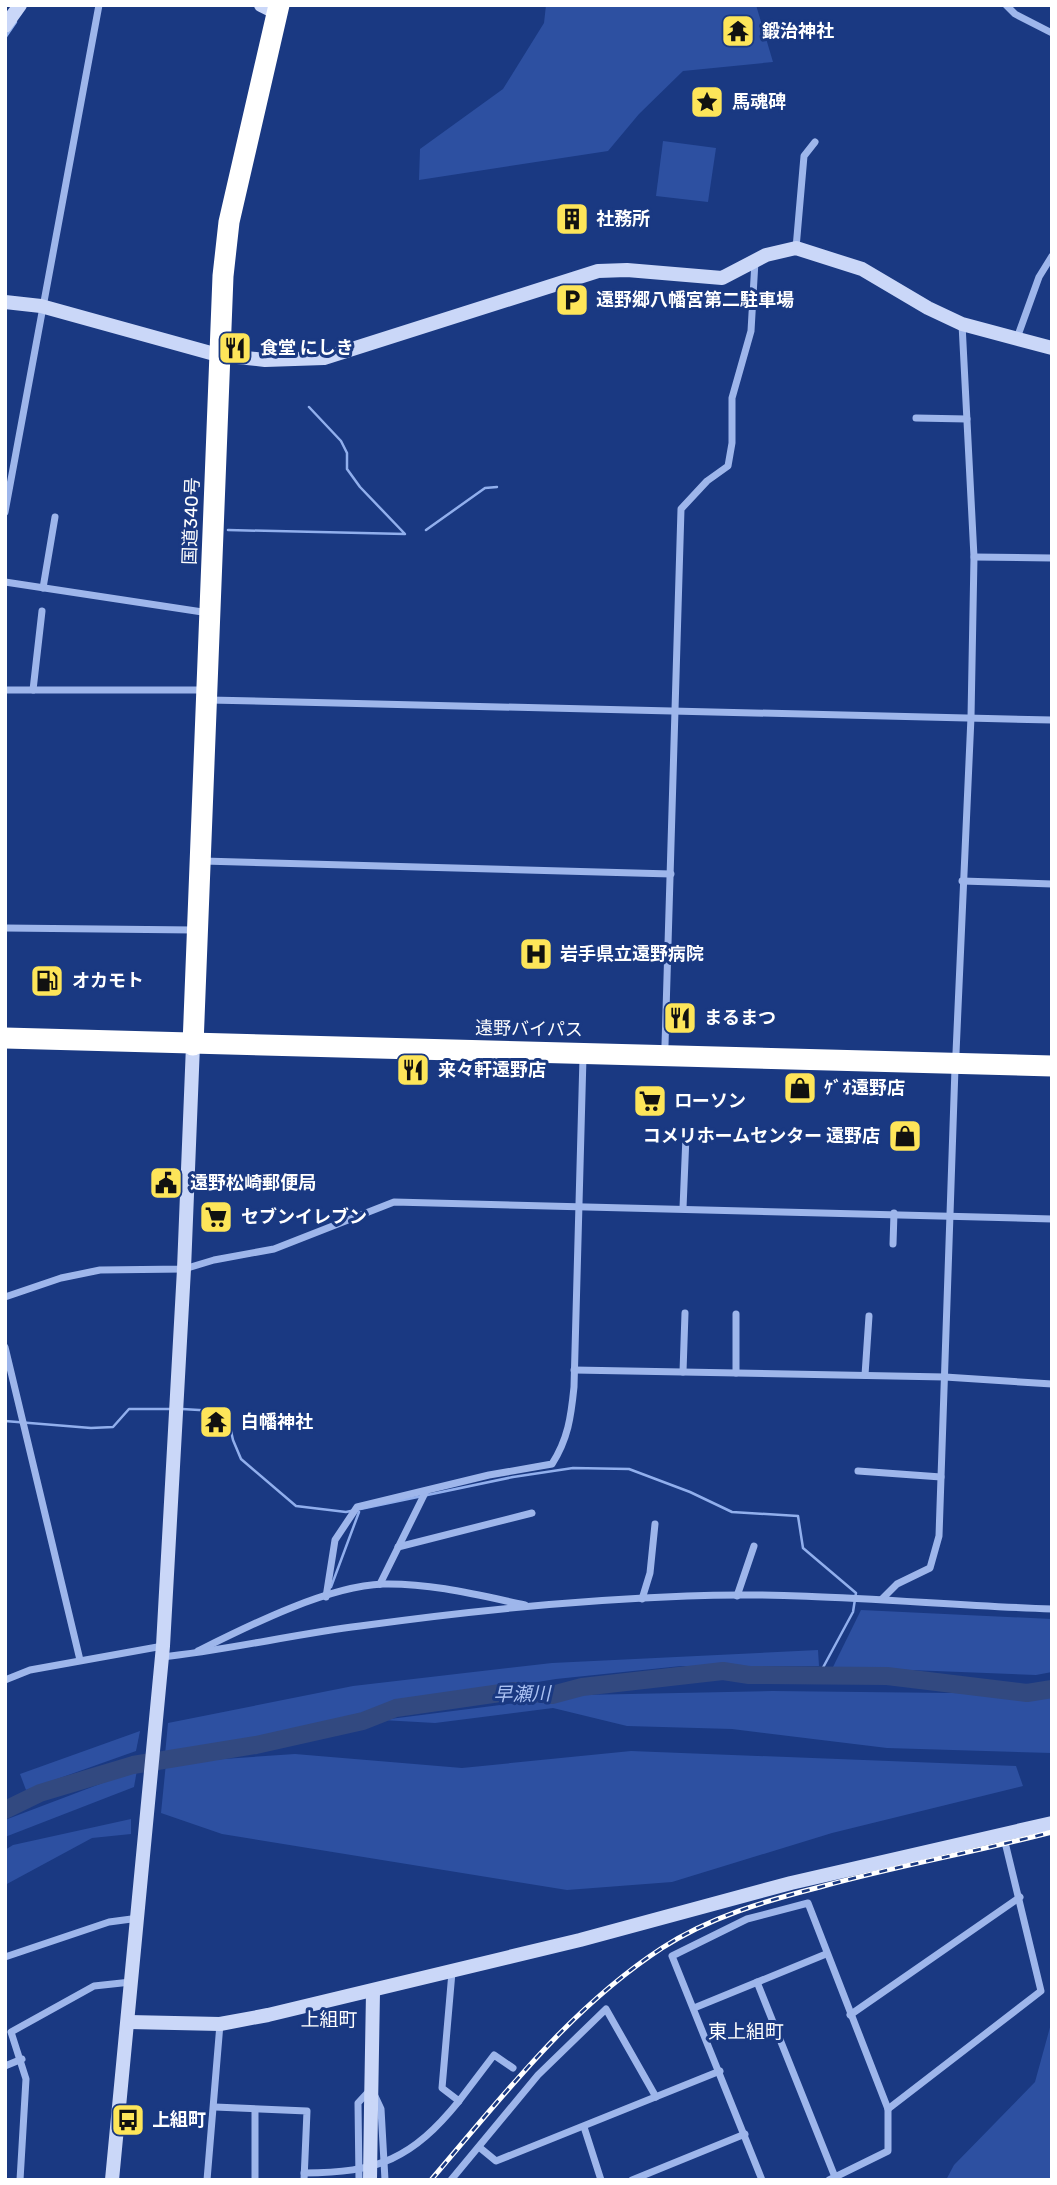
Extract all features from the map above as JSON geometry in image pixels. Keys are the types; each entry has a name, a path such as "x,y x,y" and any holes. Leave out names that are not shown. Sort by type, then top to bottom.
{"highway":[{"name":"国道340号","path":"193,1038 218,355 229,222 272,8"},
{"name":"遠野バイパス","path":"5,1026 193,1038 583,1053 956,1058 1052,1055"},
{"name":"遠野バイパス","path":"5,1038 664,1045 956,1058 1052,1066"}],"street":[{"path":"5,26 20,5"},
{"path":"5,512 41,306 99,5"},
{"path":"1006,5 1052,33"},
{"path":"796,248 804,156 815,142"},
{"path":"5,302 41,306 218,355 265,360 324,358 598,271 627,270 722,278 781,250 796,248 862,269 928,308 962,324 1052,348"},
{"path":"1017,338 1052,256"},
{"path":"664,1045 681,509 707,481 727,466 732,443 732,398 751,331 755,261"},
{"path":"882,1599 897,1584 930,1568 939,1536 975,557 962,324"},
{"path":"916,418 967,419"},
{"path":"43,587 55,517"},
{"path":"975,557 1052,558"},
{"path":"5,582 210,614"},
{"path":"33,690 42,611"},
{"path":"5,690 1052,720"},
{"path":"200,861 671,873"},
{"path":"962,881 1052,884"},
{"path":"5,928 198,930"},
{"path":"112,2180 146,1848 162,1657 184,1269 193,1038"},
{"path":"326,1597 335,1540 357,1507 489,1475 552,1464 564,1445 570,1426 574,1370 583,1053"},
{"path":"684,1208 687,1136"},
{"path":"5,1297 61,1278 100,1270 184,1269 274,1249 394,1202 1052,1219"},
{"path":"893,1244 894,1213"},
{"path":"682,1372 685,1312"},
{"path":"736,1314 737,1373"},
{"path":"865,1376 869,1316"},
{"path":"5,1347 80,1660"},
{"path":"574,1370 945,1377 1052,1384"},
{"path":"858,1471 942,1477"},
{"path":"380,1584 426,1491"},
{"path":"398,1547 532,1513"},
{"path":"642,1599 650,1573 655,1524"},
{"path":"737,1596 754,1546"},
{"path":"191,1654 291,1608 380,1584 434,1586 534,1606"},
{"path":"5,1680 30,1670 80,1660 191,1654 358,1626 534,1606 737,1596 882,1599 1052,1609"},
{"path":"129,2022 220,2024 373,1992 791,1882 1052,1823"},
{"path":"888,2109 1041,1991 1003,1834"},
{"path":"850,2015 1020,1897"},
{"path":"757,1982 832,2179 888,2151 888,2109 807,1903 747,1919 672,1956 746,2134 762,2180"},
{"path":"5,1957 110,1922 138,1918"},
{"path":"694,2008 826,1954"},
{"path":"452,1972 442,2088 459,2101"},
{"path":"20,2180 26,2079 22,2059 10,2032 94,1986 131,1982"},
{"path":"364,2175 371,2108 373,1992"},
{"path":"451,2180 538,2076 606,2009 656,2097"},
{"path":"206,2180 215,2107 220,2024"},
{"path":"359,2180 438,2127 494,2055 513,2068"},
{"path":"5,2066 22,2059"},
{"path":"479,2147 496,2161 720,2071"},
{"path":"371,2088 381,2109 385,2180"},
{"path":"364,2175 358,2103 371,2088"},
{"path":"215,2107 307,2112 304,2177 364,2175"},
{"path":"255,2111 255,2180"},
{"path":"584,2127 601,2180"},
{"path":"632,2180 746,2134"}],"shaded area":[{"path":"546,5 756,5 773,62 683,71 639,114 608,151 419,180 420,149 503,89 544,23"},
{"path":"663,141 716,148 708,202 656,196"},
{"path":"861,1610 1052,1619 1052,1672 1036,1675 833,1667"},
{"path":"818,1650 819,1666 681,1666 556,1679 394,1705 256,1741 165,1755 168,1723 353,1686 552,1663"},
{"path":"772,1691 1052,1694 1052,1753 887,1748 732,1729 627,1726 553,1708 435,1723 382,1720 580,1695"},
{"path":"140,1731 136,1751 26,1790 20,1774"},
{"path":"631,1751 1016,1766 1023,1786 832,1833 672,1882 567,1890 222,1834 161,1813 166,1763 295,1754 462,1768"},
{"path":"137,1770 134,1787 5,1837 5,1820"},
{"path":"131,1819 131,1834 92,1838 5,1885 5,1850 13,1845"},
{"path":"1052,2020 1052,2180 946,2180 954,2165 1035,2082"}],"waterway":[{"path":"5,38 16,22"},
{"path":"228,530 405,534 360,487 347,469 347,453 341,441 309,407"},
{"path":"426,530 485,488 497,487"},
{"path":"5,1421 91,1428 113,1427 129,1409 172,1409"},
{"path":"182,1409 216,1411 228,1418 241,1459 296,1506 346,1512 513,1477 573,1468 629,1469 690,1492 732,1512 798,1516 803,1548 856,1593 853,1612 819,1675"},
{"path":"331,1587 359,1512"},
{"name":"早瀬川","path":"5,1810 40,1793 133,1765 256,1745 363,1721 396,1708 514,1691 552,1695 582,1687 723,1671 749,1675 887,1676 1027,1693 1052,1689"}],"railway":[{"path":"431,2180 511,2086 567,2026 629,1972 680,1937 738,1911 779,1898 877,1872 1052,1832"}],"place":[{"name":"鍛治神社","path":"738,31"},
{"name":"馬魂碑","path":"707,102"},
{"name":"社務所","path":"572,219"},
{"name":"遠野郷八幡宮第二駐車場","path":"572,300"},
{"name":"食堂 にしき","path":"235,348"},
{"name":"岩手県立遠野病院","path":"536,954"},
{"name":"オカモト","path":"47,981"},
{"name":"まるまつ","path":"680,1018"},
{"name":"来々軒遠野店","path":"413,1070"},
{"name":"ｹﾞｵ遠野店","path":"800,1088"},
{"name":"ローソン","path":"650,1101"},
{"name":"コメリホームセンター 遠野店","path":"905,1136"},
{"name":"遠野松崎郵便局","path":"166,1183"},
{"name":"セブンイレブン","path":"216,1217"},
{"name":"白幡神社","path":"216,1422"},
{"name":"上組町","path":"128,2120"}],"district":[{"name":"上組町","path":"329,2019"},
{"name":"東上組町","path":"746,2031"}]}
